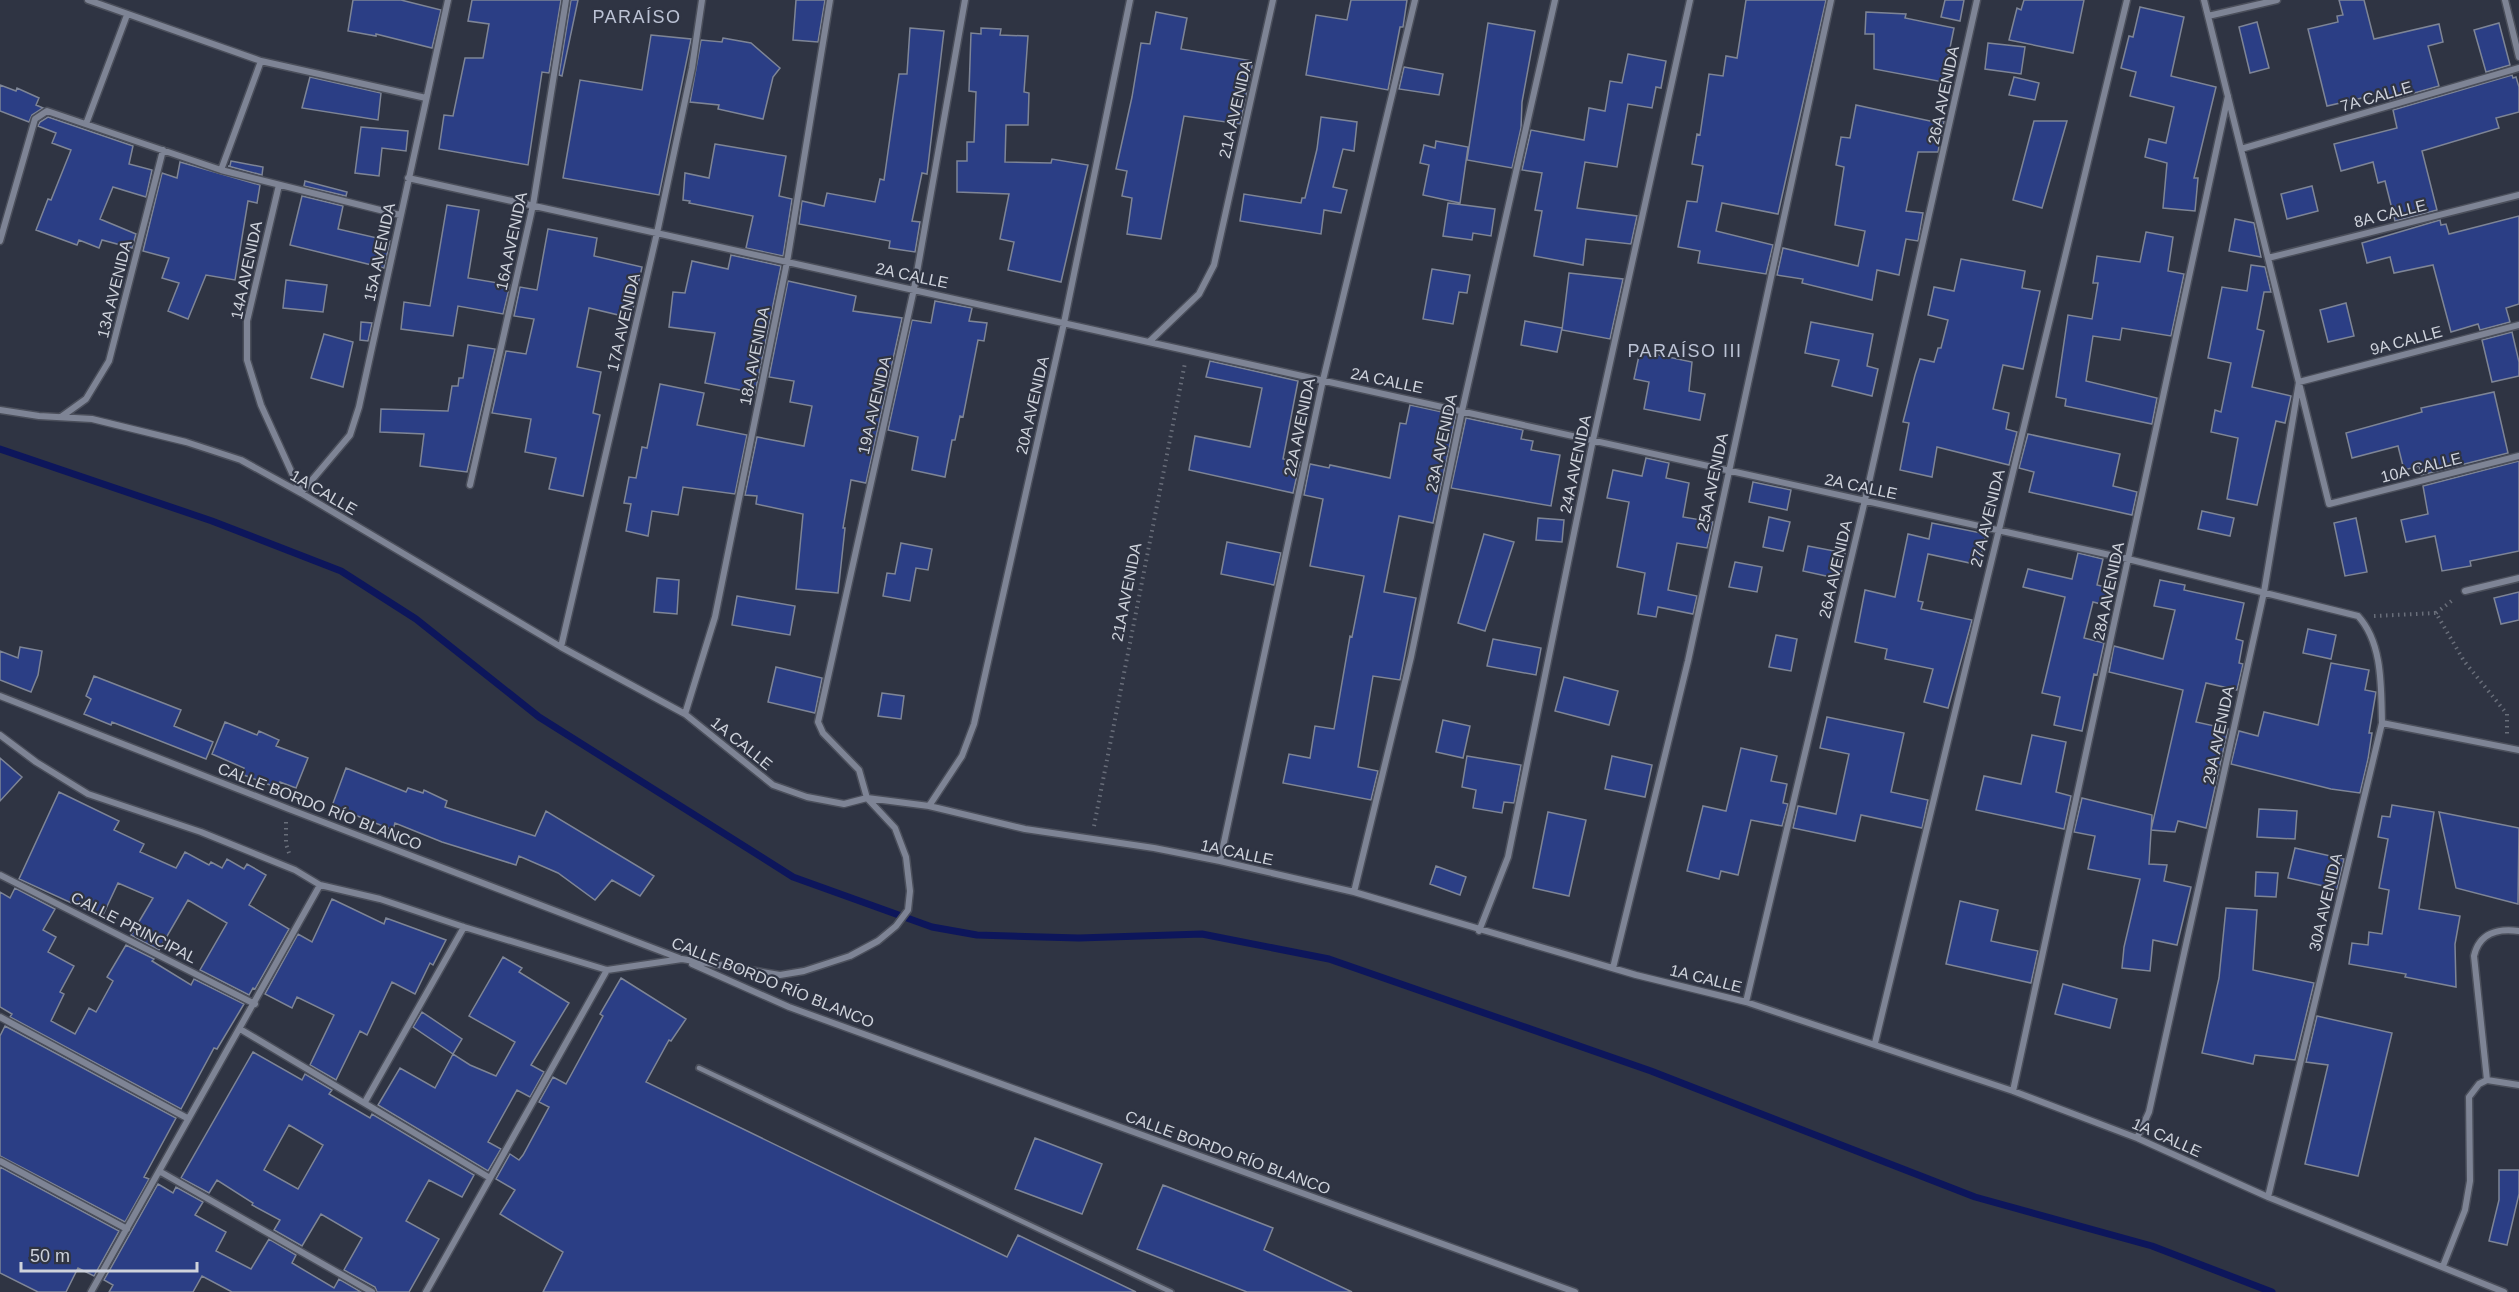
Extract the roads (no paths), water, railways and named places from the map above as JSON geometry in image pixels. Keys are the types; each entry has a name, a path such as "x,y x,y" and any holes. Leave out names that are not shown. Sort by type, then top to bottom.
{"street":[{"path":"88,0 261,61 426,98"},
{"name":"15A AVENIDA","path":"302,494 350,435 359,407 448,0"},
{"name":"16A AVENIDA","path":"470,485 533,205 566,0"},
{"name":"17A AVENIDA","path":"561,647 657,233 692,68 702,0"},
{"name":"18A AVENIDA","path":"685,714 715,617 787,262 830,0"},
{"name":"19A AVENIDA","path":"867,798 859,770 823,733 818,722 914,289 964,0"},
{"name":"20A AVENIDA","path":"929,806 962,756 974,724 1064,323 1131,0"},
{"name":"21A AVENIDA","path":"1149,342 1199,294 1214,265 1273,0"},
{"name":"22A AVENIDA","path":"1220,861 1323,380 1415,0"},
{"name":"23A AVENIDA","path":"1354,892 1411,657 1462,411 1555,0"},
{"name":"24A AVENIDA","path":"1479,931 1508,857 1593,440 1690,0"},
{"name":"25A AVENIDA","path":"1614,968 1688,661 1831,0"},
{"name":"26A AVENIDA","path":"1746,1002 1865,500 1977,0"},
{"name":"27A AVENIDA","path":"1875,1043 2127,0"},
{"path":"2204,0 2299,382"},
{"path":"2208,16 2277,0"},
{"path":"2505,0 2519,57"},
{"path":"86,124 127,15"},
{"path":"221,170 261,61"},
{"name":"7A CALLE","path":"2241,149 2519,68"},
{"name":"28A AVENIDA","path":"2013,1091 2228,96"},
{"path":"0,241 35,119 47,111 221,170 400,215"},
{"name":"13A AVENIDA","path":"60,417 86,399 109,361 163,150"},
{"name":"2A CALLE","path":"408,177 2128,558 2358,616"},
{"name":"14A AVENIDA","path":"279,185 247,321 248,360 261,405 302,494"},
{"name":"8A CALLE","path":"2268,258 2519,195"},
{"name":"9A CALLE","path":"2299,382 2519,325"},
{"name":"10A CALLE","path":"2299,382 2329,504 2519,456"},
{"name":"29A AVENIDA","path":"2138,1138 2149,1112 2154,1091 2264,592 2299,382"},
{"name":"1A CALLE","path":"0,410 39,416 92,419 197,446 241,460 561,647 685,714 772,785 807,797 844,804 867,798 929,806 1025,829 1154,848 1220,861 1354,892 1479,931 1636,975 1746,1002 1875,1043 2138,1138 2268,1197 2504,1292"},
{"path":"2465,591 2519,578"},
{"name":"30A AVENIDA","path":"2268,1197 2382,723 2380,675 2369,628 2358,616"},
{"name":"CALLE BORDO RÍO BLANCO","path":"0,696 682,959 789,1007 1575,1292"},
{"path":"2382,723 2519,750"},
{"path":"0,735 36,762 88,794 201,832 295,870 320,885 380,899 464,927 608,969 682,959 780,975 804,971 850,956 878,941 896,926 908,910 910,891 906,857 895,828 867,798"},
{"name":"CALLE PRINCIPAL","path":"0,875 255,1004"},
{"path":"91,1292 320,885"},
{"path":"365,1102 464,927"},
{"path":"2487,1080 2474,956 2476,946 2489,934 2501,930 2518,930"},
{"path":"426,1292 608,969"},
{"path":"0,1017 187,1118"},
{"path":"240,1029 490,1178"},
{"path":"2443,1266 2465,1210 2470,1181 2469,1097 2487,1080 2519,1085"},
{"path":"0,1161 127,1229"},
{"path":"159,1171 372,1292"}],"lane":[{"path":"699,1068 1171,1292"}],"waterway":[{"path":"0,449 212,521 341,571 416,619 539,717 793,877 932,927 977,935 1079,938 1202,934 1329,959 1651,1071 1975,1197 2152,1246 2272,1292"}],"district":[{"name":"PARAÍSO","path":"637,17"},
{"name":"PARAÍSO III","path":"1685,351"}]}
